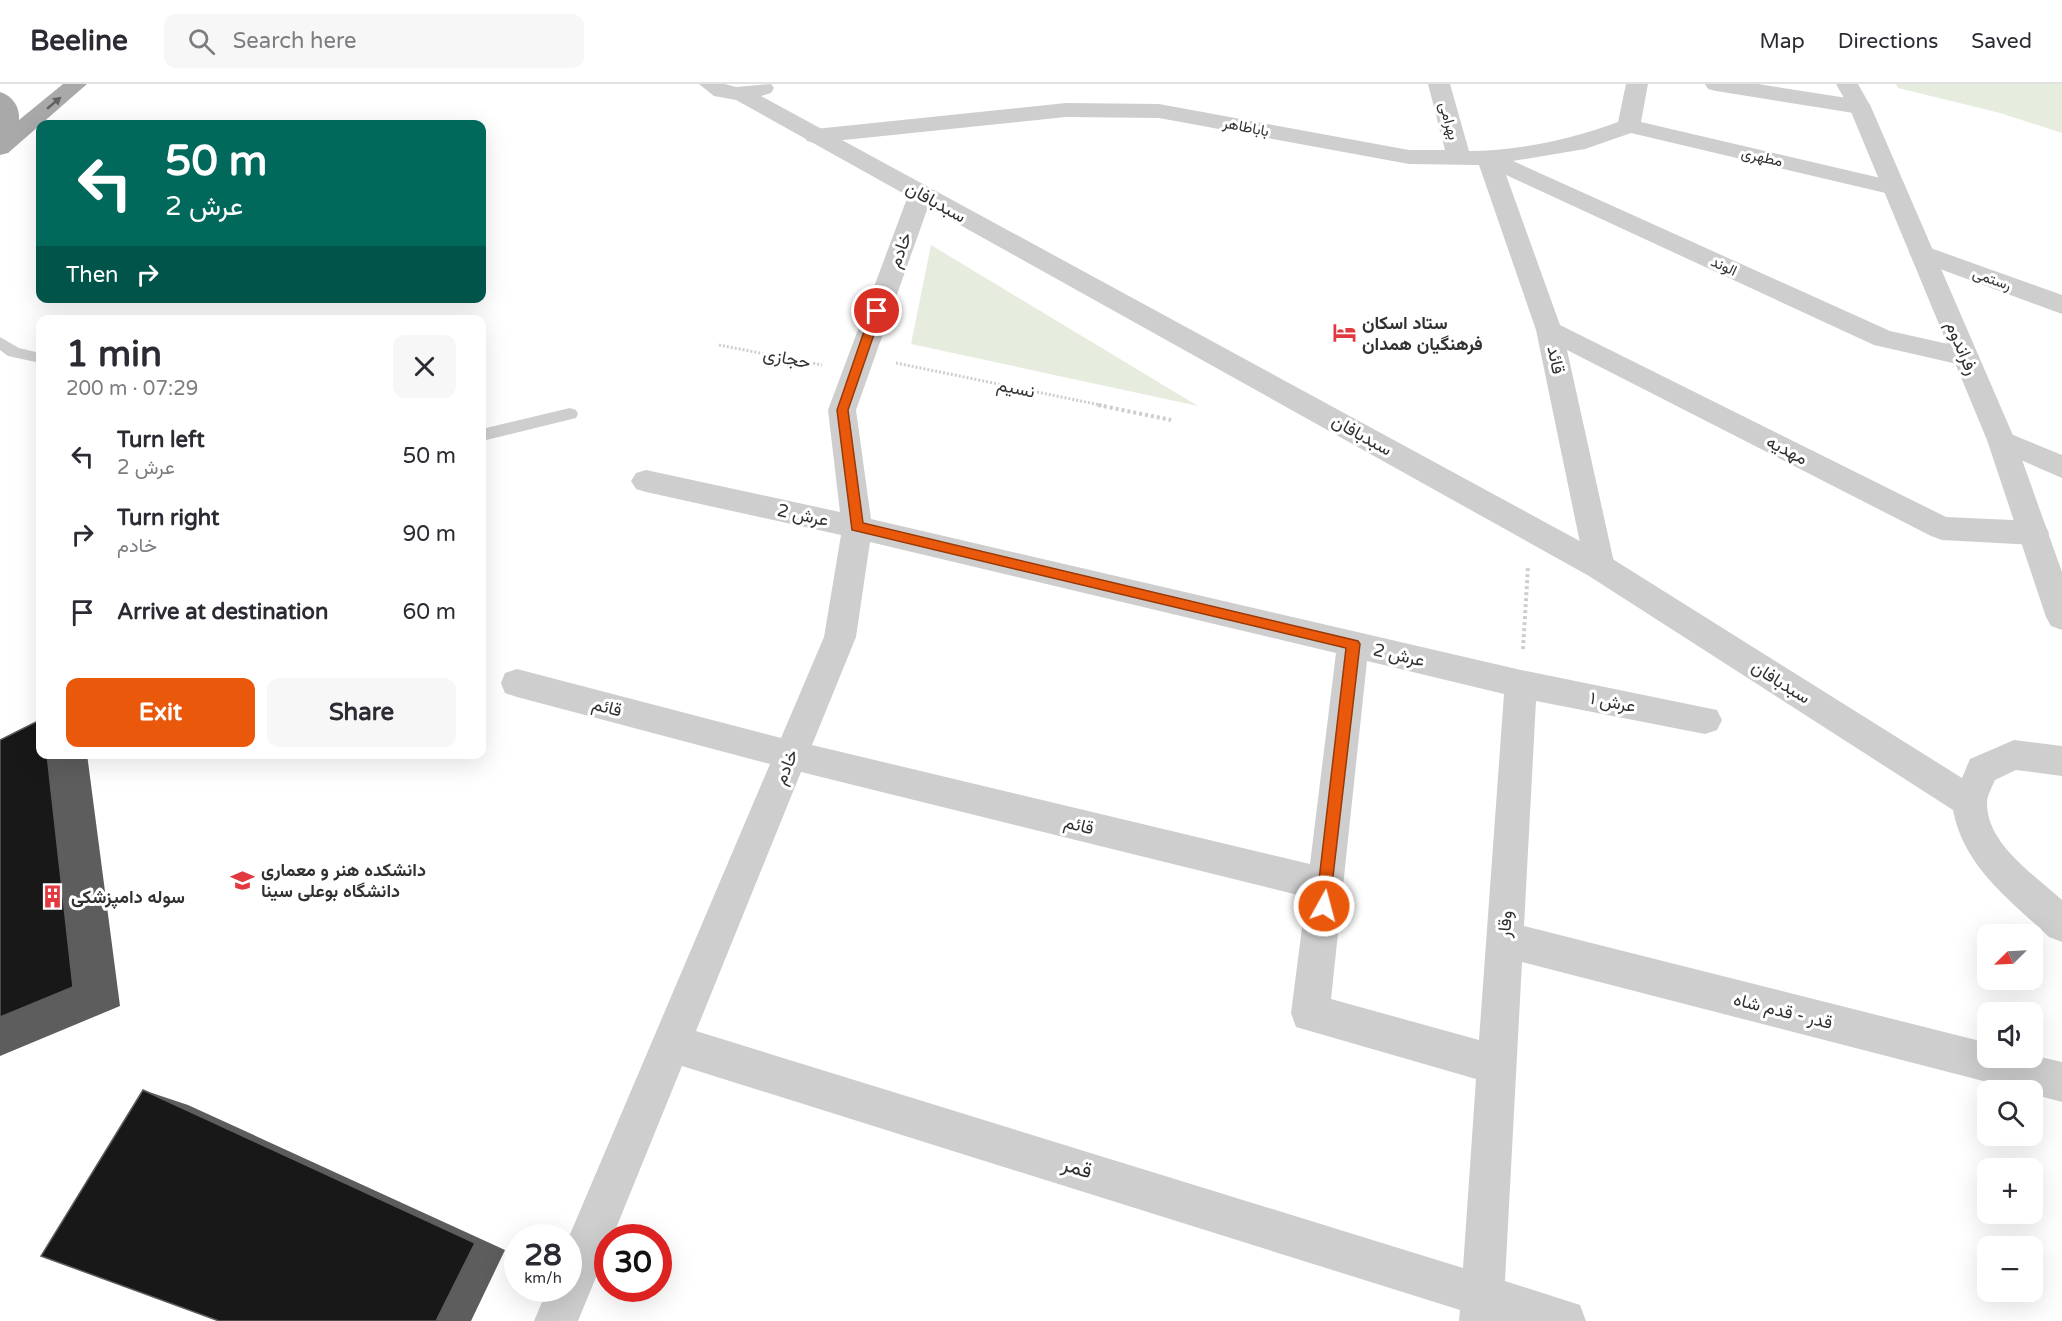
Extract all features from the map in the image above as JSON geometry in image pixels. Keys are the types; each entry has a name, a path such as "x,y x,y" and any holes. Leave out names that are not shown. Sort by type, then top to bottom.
{"main road":[{"path":"0,147 76,84"},
{"path":"0,99 5,103 9,124 0,147"}],"street":[{"name":"سبدبافان","path":"710,84 723,92 741,94 1530,527 1600,567 1969,801"},
{"path":"741,94 761,89 769,84"},
{"name":"بهرامی","path":"1439,84 1459,158"},
{"path":"1629,126 1637,84"},
{"path":"1716,84 1860,107"},
{"name":"رفراندوم","path":"1847,84 1860,107 2001,440 2062,617"},
{"name":"باباطاهر","path":"815,136 1066,110 1159,111 1409,157 1488,158 1585,142 1629,126"},
{"name":"مطهری","path":"1629,126 1894,188"},
{"name":"قائد","path":"1488,158 1549,330 1600,567"},
{"name":"الوند","path":"1488,158 1883,339 1966,357"},
{"name":"خادم","path":"556,1321 840,637 857,527 842,410 921,194"},
{"name":"رستمی","path":"1922,253 2062,305"},
{"name":"مهدیه","path":"1549,330 1942,528 2034,532"},
{"path":"2001,440 2062,467"},
{"name":"عرش 2","path":"646,481 857,527 1521,684"},
{"path":"1353,644 1310,1013 1497,1065"},
{"name":"قائم","path":"517,683 791,755 1326,885"},
{"name":"عرش ۱","path":"1521,684 1705,720"},
{"name":"وقار","path":"1482,1307 1521,684"},
{"path":"2062,760 2014,755 1982,770 1969,801 1976,831 1995,862 2062,924"},
{"name":"قدر - قدم شاه","path":"1504,939 2062,1082"},
{"name":"قمر","path":"672,1042 1482,1307 1564,1321"}],"lane":[{"path":"0,342 14,352 36,356"},
{"path":"486,434 570,414"}],"path":[{"name":"حجازی","path":"719,345 858,364"},
{"name":"نسیم","path":"858,364 1171,420"},
{"path":"1521,684 1530,527"}],"shaded area":[{"path":"1896,84 2062,84 2062,133 2000,113 1898,88"},
{"path":"931,245 1198,406 911,344"}],"building":[{"path":"36,722 36,759 48,759 73,987 0,1017 0,740"},
{"path":"143,1090 475,1243 436,1321 219,1321 41,1256"}],"place":[{"name":"ستاد اسکان فرهنگیان همدان","path":"1344,333"},
{"name":"دانشکده هنر و معماری دانشگاه بوعلی سینا","path":"243,880"},
{"name":"سوله دامپزشکی","path":"53,897"}],"route":[{"path":"877,311 842,410 857,527 1353,644 1324,906"}]}
